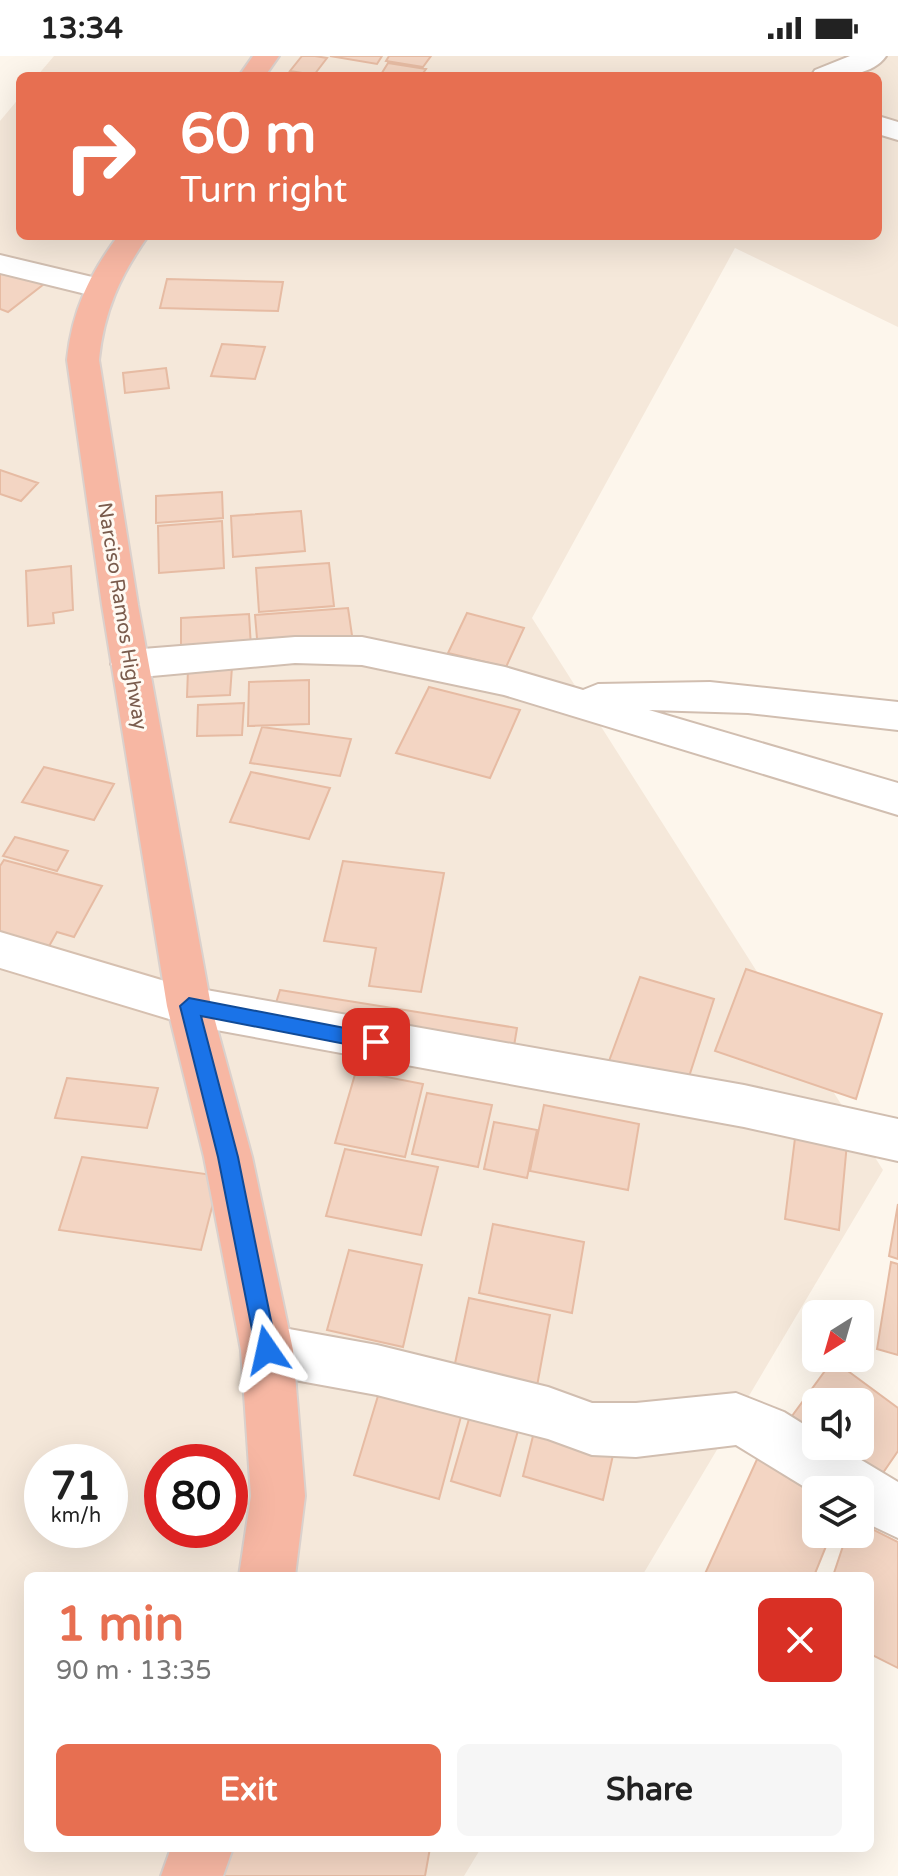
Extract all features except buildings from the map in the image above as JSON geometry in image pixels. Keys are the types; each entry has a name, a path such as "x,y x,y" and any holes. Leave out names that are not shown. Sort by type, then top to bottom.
{"highway":[{"name":"Narciso Ramos Highway","path":"130,240 98,288 86,322 83,360 130,664 189,1006 228,1157 267,1350 278,1496 268,1572"},
{"path":"192,1876 201,1852"}],"street":[{"path":"834,72 873,56"},
{"path":"0,264 98,288"},
{"path":"130,664 342,649 505,681 898,799"},
{"path":"570,701 642,694 782,700 898,716"},
{"path":"0,950 189,1006 729,1103 898,1140"},
{"path":"267,1350 377,1370 548,1413 592,1429 636,1430 736,1419 765,1431 837,1476"},
{"path":"874,1498 898,1511"}],"shaded area":[{"path":"54,56 898,56 898,327 735,248 532,618 883,1170 806,1300 802,1300 802,1306 644,1572 24,1572 24,1852 479,1852 464,1876 0,1876 0,121 16,102 16,240 882,240 882,72 40,72"}],"route":[{"path":"267,1350 228,1157 189,1006 376,1042"}]}
